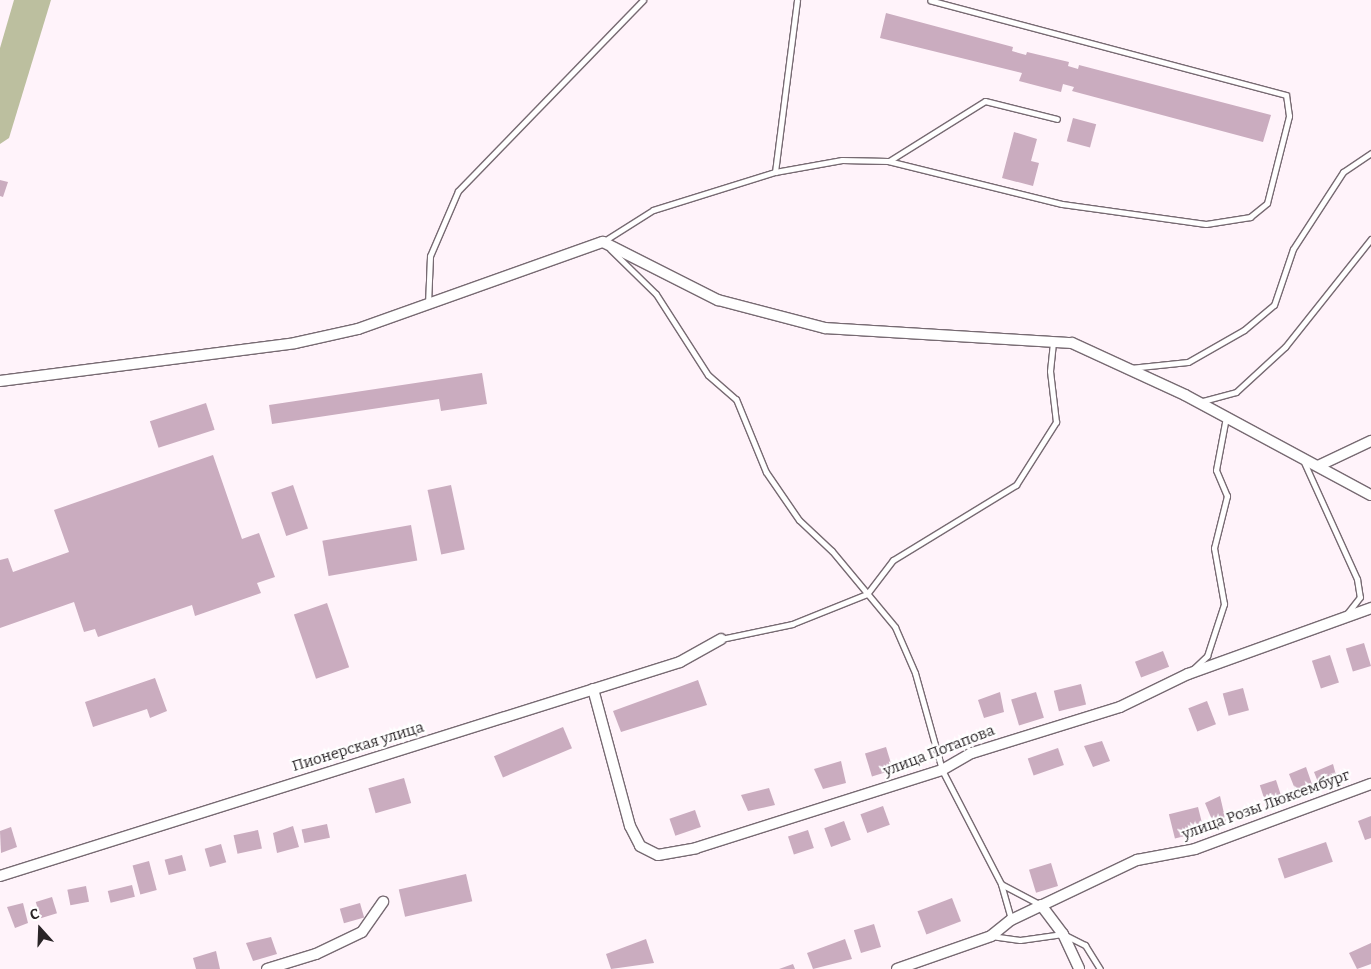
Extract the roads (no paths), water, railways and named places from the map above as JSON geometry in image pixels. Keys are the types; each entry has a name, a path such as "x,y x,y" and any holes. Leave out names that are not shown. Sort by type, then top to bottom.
{"street":[{"path":"0,381 295,343 428,307 603,242 718,300 826,328 1072,343 1199,402 1371,495"},
{"path":"1318,466 1371,441"},
{"name":"улица Потапова","path":"594,689 630,826 640,846 658,855 696,848 942,770 972,753 1120,706 1188,674 1371,608"},
{"name":"Пионерская улица","path":"0,876 680,662 722,639"},
{"name":"улица Розы Люксембург","path":"897,969 990,936 1011,920 1041,905 1113,875 1137,860 1195,849 1371,784"},
{"path":"267,969 316,954 362,932 383,902"},
{"path":"1041,905 1063,934 1079,969"}],"lane":[{"path":"428,307 430,256 458,191 643,0"},
{"path":"775,172 797,0"},
{"path":"930,0 1286,95 1289,116 1267,203 1250,216 1206,224 1062,204 888,162 842,160 775,172 653,210 603,242 656,294 708,375 736,399 766,472 799,520 832,551 895,627 915,673 942,770 1001,884 1011,920"},
{"path":"888,162 985,101 1057,118"},
{"path":"1127,368 1188,362 1244,330 1274,305 1293,249 1343,172 1371,153"},
{"path":"1199,402 1236,392 1285,347 1371,239"},
{"path":"722,639 792,624 867,594 893,560 1016,486 1042,450 1056,422 1050,371 1053,341"},
{"path":"1188,674 1208,656 1224,604 1214,548 1227,496 1216,470 1226,417"},
{"path":"1302,457 1357,579 1360,597 1344,617"},
{"path":"1001,884 1041,905"},
{"path":"990,936 1020,940 1063,934 1085,944 1100,969"}]}
